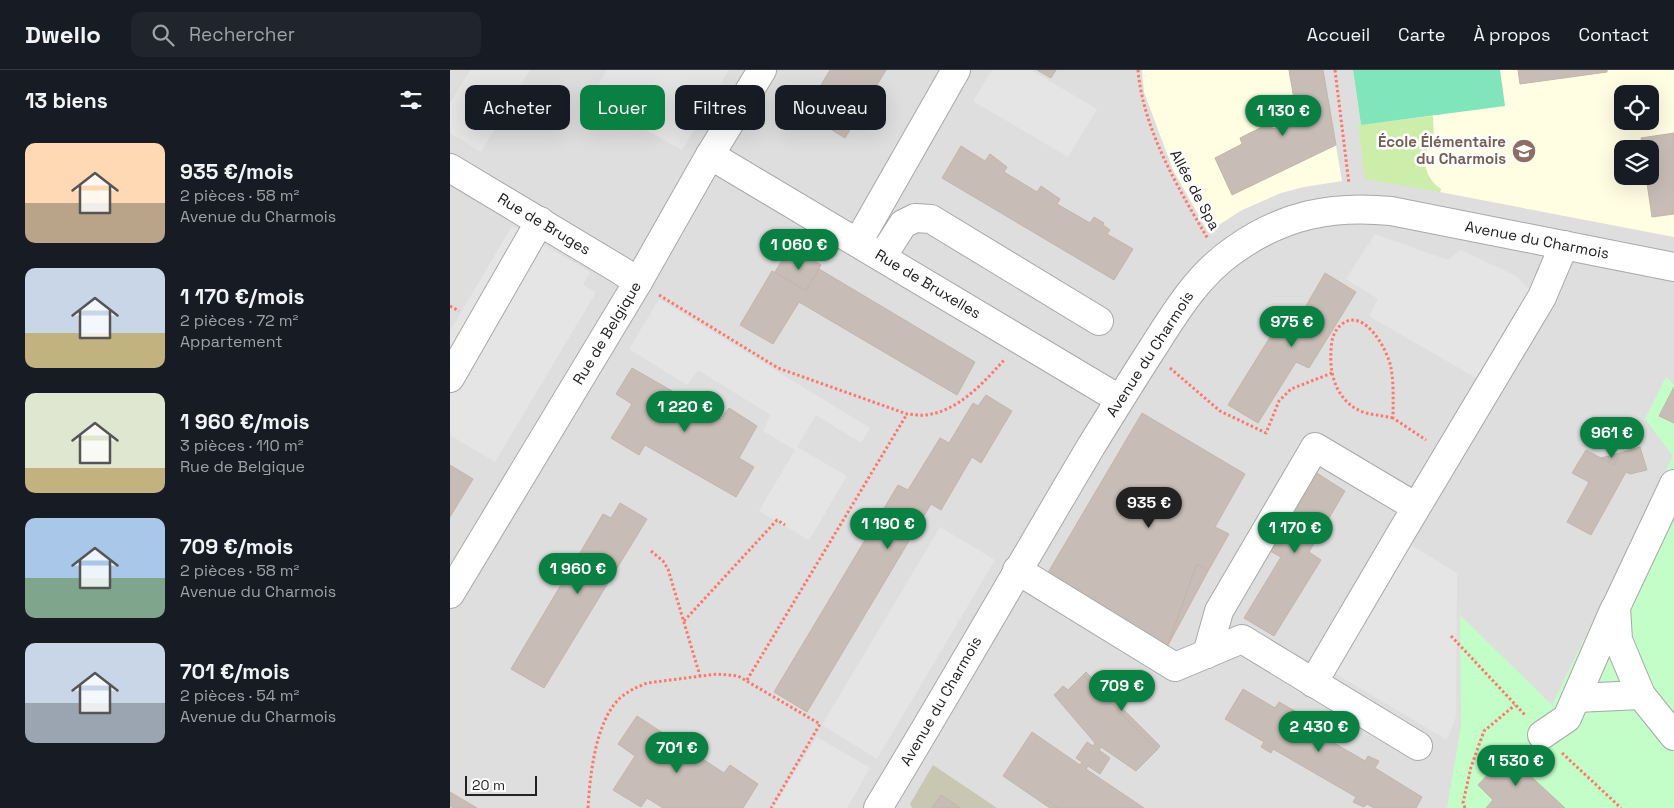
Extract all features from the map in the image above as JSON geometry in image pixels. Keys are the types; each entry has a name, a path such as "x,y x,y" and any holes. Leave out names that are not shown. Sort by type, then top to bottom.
{"street":[{"name":"Rue de Belgique","path":"450,594 648,288 710,155 762,70"},
{"path":"858,242 956,70"},
{"name":"Rue de Bruxelles","path":"710,155 1119,399"},
{"name":"Rue de Bruges","path":"450,168 648,288"},
{"name":"Avenue du Charmois","path":"878,808 1119,399 1186,297 1232,251 1276,225 1299,217 1337,210 1372,210 1392,212 1674,266"},
{"path":"882,257 903,224 915,218 931,219 1099,321"},
{"path":"450,378 540,221"},
{"path":"1313,683 1542,297 1564,245"},
{"path":"1207,654 1218,610 1315,447 1416,507"},
{"path":"1542,735 1567,718 1616,607 1674,484"},
{"path":"1017,570 1175,667 1242,639 1418,746"},
{"path":"1616,607 1618,640 1641,695 1674,736"},
{"path":"1576,698 1641,695"}],"path":[{"name":"Allée de Spa","path":"1138,70 1142,98 1169,171 1221,261"},
{"path":"1335,70 1349,185"},
{"path":"648,288 778,368 907,414 924,415 939,412 953,406 978,388 1022,341"},
{"path":"1393,418 1391,366 1385,351 1368,326 1352,319 1342,324 1334,333 1331,344 1332,373 1337,389 1351,405 1365,413 1393,418 1448,454"},
{"path":"1148,354 1168,366 1220,411 1266,433 1279,401 1291,389 1332,373"},
{"path":"747,680 907,414"},
{"path":"684,621 777,520 785,525"},
{"path":"651,551 664,561 668,569 700,676"},
{"path":"588,808 596,749 603,725 615,704 627,693 647,683 730,674 747,680 820,724 771,808"},
{"path":"1465,808 1463,803 1471,767 1484,730 1515,705"}],"shaded area":[{"path":"450,70 1674,70 1674,808 450,808"},
{"path":"470,70 530,70 521,85 465,85 465,130 494,130 481,152 450,133 450,103"},
{"path":"607,70 729,70 720,85 675,85 675,130 694,130 682,150 646,130 665,130 665,85 598,85"},
{"path":"992,70 1031,70 1097,109 1068,157 973,101"},
{"path":"1142,70 1323,70 1342,181 1281,193 1242,210 1208,232 1173,170 1144,92"},
{"name":"École Élémentaire du Charmois","path":"1353,70 1674,70 1674,237 1440,192 1441,189 1435,185 1428,175 1425,165 1425,154 1433,116 1361,125"},
{"path":"512,226 590,272 583,285 596,292 495,462 450,435 450,331"},
{"path":"1375,234 1445,259 1449,259 1461,250 1516,276 1530,290 1476,378 1369,316 1378,299 1346,279"},
{"path":"659,299 870,428 861,443 816,415 797,447 847,476 809,540 759,511 795,450 763,431 771,415 698,370 687,385 629,349"},
{"path":"940,527 995,560 877,759 822,725"},
{"path":"1406,542 1457,573 1456,717 1447,740 1331,671"},
{"path":"817,737 870,768 847,808 773,808"},
{"path":"933,765 997,808 912,808 910,804"}],"green space":[{"path":"1353,70 1500,70 1505,106 1361,125"},
{"path":"1433,116 1434,137 1425,157 1430,178 1441,189 1440,192 1365,179 1358,125"},
{"path":"1666,377 1674,384 1674,808 1565,808 1524,770 1526,767 1510,752 1478,785 1493,800 1486,808 1447,808 1461,726 1460,615 1552,705 1673,456 1645,419"}],"building":[{"path":"830,70 886,70 877,85 821,85"},
{"path":"1037,70 1056,70 1051,78"},
{"path":"1289,70 1323,70 1336,145 1232,195 1215,158 1242,144 1240,138 1270,123 1273,129 1297,117"},
{"path":"1518,70 1607,70 1607,72 1520,84"},
{"path":"832,130 850,130 845,138"},
{"path":"1674,133 1674,214 1652,217 1647,185 1659,185 1659,140 1641,140 1641,138"},
{"path":"961,146 985,161 990,154 1007,167 1004,172 1037,192 1041,186 1060,199 1057,204 1090,223 1094,217 1104,223 1103,225 1110,230 1107,234 1133,249 1114,280 942,178"},
{"path":"801,252 821,265 806,291 775,272 784,257 794,263"},
{"path":"819,269 975,362 957,395 799,302 773,344 740,325 772,271 806,291"},
{"path":"1325,273 1356,292 1309,368 1296,362 1258,423 1228,405 1275,329 1288,337"},
{"path":"632,368 721,419 729,408 757,426 739,458 754,467 736,497 645,445 639,455 611,438 632,404 616,394"},
{"path":"1674,387 1674,423 1659,416"},
{"path":"986,395 1012,411 981,463 972,457 941,510 931,504 807,712 774,692 898,485 908,490 940,438 949,443 973,403 978,406"},
{"path":"1142,413 1245,474 1215,527 1229,534 1208,571 1197,564 1167,647 1046,576"},
{"path":"1640,447 1647,470 1630,474 1626,472 1591,535 1567,522 1589,482 1572,473 1586,450 1614,465 1620,453"},
{"path":"1620,453 1614,465 1601,458"},
{"path":"450,465 473,479 450,517"},
{"path":"1315,472 1345,491 1309,552 1321,560 1274,636 1244,618 1281,557 1268,550"},
{"path":"620,503 647,519 544,688 511,669 603,514 611,518"},
{"path":"1197,564 1208,571 1167,647"},
{"path":"1086,672 1160,746 1157,750 1083,675"},
{"path":"1083,675 1157,750 1136,771 1101,747 1099,750 1110,758 1100,774 1088,766 1086,769 1144,808 1058,808 1047,800 1044,804 1003,776 1032,732 1080,765 1082,762 1076,758 1087,742 1093,746 1095,743 1054,695 1063,686 1068,690"},
{"path":"1243,689 1275,708 1279,702 1309,719 1305,726 1365,761 1368,756 1379,761 1375,768 1422,797 1416,808 1374,808 1367,804 1364,807 1353,802 1356,797 1273,749 1271,753 1261,747 1264,742 1225,719"},
{"path":"637,716 724,773 730,765 758,784 743,808 663,808 647,798 641,807 613,790 635,756 618,744"},
{"path":"1510,751 1526,767 1524,770 1565,808 1486,808 1493,800 1478,785"},
{"path":"450,792 477,808 454,808 450,806"},
{"path":"941,795 960,808 932,808"},
{"path":"1047,800 1058,808 1050,808 1044,804"}],"place":[{"name":"École Élémentaire du Charmois","path":"1524,151"}]}
